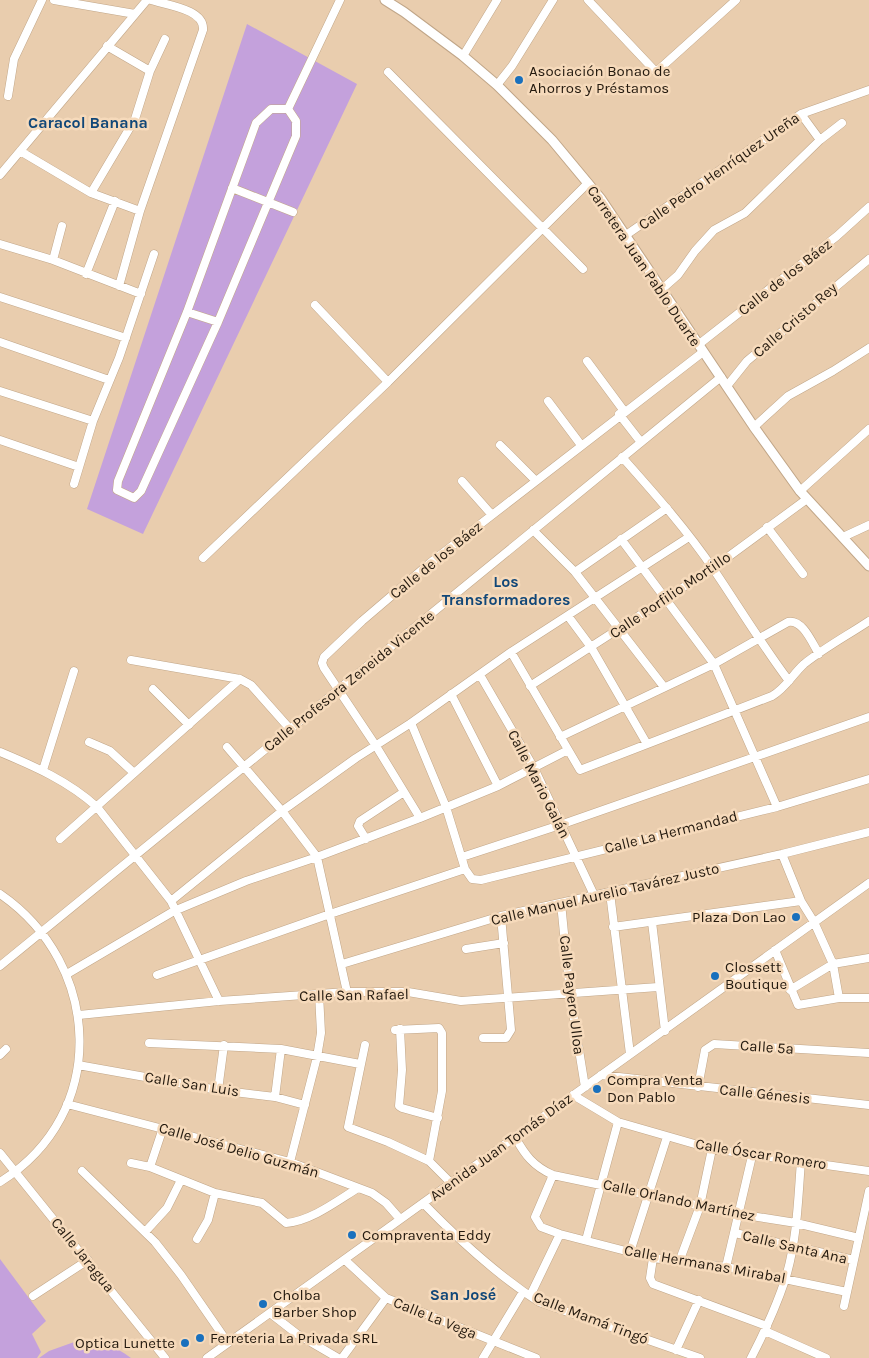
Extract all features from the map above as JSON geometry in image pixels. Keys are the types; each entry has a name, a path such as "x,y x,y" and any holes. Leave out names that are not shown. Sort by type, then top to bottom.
{"main road":[{"name":"Carretera Juan Pablo Duarte","path":"385,0 463,56 497,85 552,140 588,183 626,235 700,348 800,491 869,566"}],"street":[{"path":"8,96 14,59 42,0"},
{"path":"54,0 136,14"},
{"path":"0,174 147,0"},
{"path":"119,286 140,210 204,24 194,14 151,0"},
{"path":"288,109 340,0"},
{"path":"463,56 497,0"},
{"path":"497,85 512,66 553,0"},
{"path":"588,0 656,72 736,0"},
{"path":"91,193 135,119 150,71 165,39"},
{"path":"107,46 150,71"},
{"path":"388,72 583,269"},
{"name":"Calle Pedro Henríquez Ureña","path":"626,235 801,114 869,90"},
{"path":"271,109 288,109 296,121 296,136 269,203 218,322 141,491 134,498 125,495 117,490 118,481 187,312 256,124 271,109"},
{"path":"801,114 820,140"},
{"path":"661,290 678,275 695,251 714,230 745,213 820,140 842,123"},
{"path":"20,151 91,193 140,210"},
{"path":"203,558 388,382 588,183"},
{"path":"232,188 293,212"},
{"path":"86,274 115,201"},
{"name":"Calle de los Báez","path":"420,818 376,746 338,690 322,662 324,657 407,582 622,413 837,236 869,207"},
{"path":"53,260 62,226"},
{"path":"0,244 53,260 141,294"},
{"path":"74,484 93,421 126,338 154,254"},
{"name":"Calle Cristo Rey","path":"727,386 747,361 869,259"},
{"path":"0,297 126,338"},
{"path":"315,305 388,382"},
{"path":"187,312 218,322"},
{"path":"0,343 110,380"},
{"path":"754,427 788,396 833,372 869,348"},
{"path":"587,361 640,441"},
{"name":"Calle Profesora Zeneida Vicente","path":"0,966 136,857 244,765 640,441 721,377"},
{"path":"0,391 93,421"},
{"path":"548,401 581,445"},
{"path":"800,491 869,429"},
{"path":"0,440 79,467"},
{"path":"500,445 536,481"},
{"path":"622,457 667,508 713,568 758,639 789,681"},
{"path":"462,481 492,515"},
{"name":"Calle Porfilio Mortillo","path":"530,686 668,599 807,499"},
{"path":"574,572 667,508"},
{"path":"858,531 869,519"},
{"path":"843,537 869,525"},
{"path":"767,527 803,574"},
{"path":"533,530 574,572 664,687"},
{"path":"171,901 282,811 511,652 689,537"},
{"path":"621,539 641,567 668,599 714,664 757,757 777,807"},
{"path":"568,616 590,647 647,744"},
{"path":"560,737 714,664 788,622 794,621 800,624 819,654"},
{"path":"511,652 580,770 735,712 778,693 784,689 796,672 819,654 869,621"},
{"path":"131,660 240,679 251,685 290,729"},
{"path":"43,770 74,671"},
{"name":"Calle Mario Galán","path":"480,675 534,768 594,895"},
{"path":"60,839 240,679"},
{"path":"154,688 189,725"},
{"path":"451,694 498,786"},
{"path":"462,857 757,757 869,716"},
{"path":"157,975 330,914 465,870 446,807 411,723"},
{"path":"90,742 110,751 134,772"},
{"path":"227,747 282,811 317,857 347,992"},
{"path":"67,974 174,911 246,881 317,857 420,818 498,786 568,750"},
{"path":"0,752 43,770 84,795 97,807 171,901 174,911 219,1001"},
{"name":"Calle La Hermandad","path":"465,870 472,879 481,880 575,855 777,807 869,778"},
{"path":"366,839 358,826 360,822 404,792"},
{"name":"Calle Manuel Aurelio Tavárez Justo","path":"342,964 501,916 782,854 869,832"},
{"path":"782,854 801,901 814,922 833,964 838,998"},
{"name":"Avenida Juan Tomás Díaz","path":"207,1358 869,884"},
{"path":"610,892 630,1054"},
{"path":"0,894 18,908 42,932 56,952 67,974 79,1015 78,1065 67,1104 46,1140 15,1172 0,1182"},
{"path":"613,927 801,901"},
{"name":"Calle Payero Ulloa","path":"561,903 570,994 584,1087"},
{"path":"483,1038 506,1038 510,1035 509,998 501,916"},
{"path":"652,922 658,987 665,1031"},
{"path":"466,949 504,943"},
{"path":"775,950 790,990 800,1005 838,998 869,998"},
{"path":"790,990 833,964 869,958"},
{"name":"Calle San Rafael","path":"79,1015 219,1001 347,992 408,992 461,1001 658,987"},
{"path":"290,1162 317,1057 320,1033 319,994"},
{"path":"429,1161 438,1118 442,1091 442,1033 438,1028 398,1029 402,1070 399,1106 438,1118"},
{"path":"149,1043 281,1049 360,1064"},
{"name":"Calle 5ª","path":"698,1087 705,1050 714,1044 869,1054"},
{"path":"218,1090 224,1045"},
{"path":"365,1045 348,1127 388,1142 429,1161 451,1183"},
{"path":"0,1055 6,1049"},
{"path":"275,1097 281,1049"},
{"name":"Calle San Luis","path":"78,1065 218,1090 275,1097 305,1105"},
{"name":"Calle Génesis","path":"601,1075 869,1105"},
{"name":"Calle Óscar Romero","path":"573,1095 618,1122 667,1137 752,1156 869,1171"},
{"name":"Calle José Delio Guzmán","path":"67,1104 290,1162 372,1193 386,1203 400,1220"},
{"path":"586,1240 618,1122"},
{"path":"150,1167 164,1128"},
{"name":"Calle Orlando Martínez","path":"515,1137 528,1159 540,1170 553,1175 739,1214 796,1222 860,1238"},
{"path":"630,1252 650,1196 667,1137"},
{"path":"680,1262 700,1206 712,1148"},
{"name":"Calle Jaragua","path":"0,1154 88,1260 165,1358"},
{"path":"726,1267 752,1156"},
{"path":"751,1358 766,1328 785,1279 796,1222 801,1162"},
{"path":"131,1163 150,1167 215,1193 262,1203 286,1223 294,1222 326,1208 358,1188"},
{"path":"82,1171 145,1232 182,1275 228,1342"},
{"name":"Calle Hermanas Mirabal","path":"553,1175 535,1217 541,1227 560,1234 653,1258 726,1267 847,1292"},
{"path":"145,1232 167,1208 181,1180"},
{"path":"844,1306 869,1191"},
{"path":"197,1240 208,1220 215,1193"},
{"name":"Calle Mamá Tingó","path":"423,1203 453,1233 527,1294 540,1302 700,1358"},
{"name":"Calle Santa Ana","path":"735,1233 854,1260"},
{"path":"483,1358 492,1340 527,1294 560,1234"},
{"path":"653,1258 650,1278 653,1284 699,1300 766,1328 826,1358"},
{"path":"33,1296 88,1260"},
{"name":"Calle La Vega","path":"345,1260 386,1298 536,1358"},
{"path":"342,1358 386,1298"},
{"path":"676,1350 699,1300"},
{"path":"270,1313 297,1334 338,1358"}],"shaded area":[{"path":"247,24 357,84 143,534 87,509"},
{"path":"0,1259 46,1321 32,1334 41,1352 37,1358 0,1358"},
{"path":"77,1341 106,1345 131,1358 39,1358 49,1351"}],"place":[{"name":"Asociación Bonao de Ahorros y Préstamos","path":"519,80"},
{"name":"Plaza Don Lao","path":"796,917"},
{"name":"Clossett Boutique","path":"715,976"},
{"name":"Compra Venta Don Pablo","path":"597,1089"},
{"name":"Compraventa Eddy","path":"352,1235"},
{"name":"Cholba Barber Shop","path":"263,1304"},
{"name":"Ferreteria La Privada SRL","path":"200,1338"},
{"name":"Optica Lunette","path":"185,1343"}],"district":[{"name":"Caracol Banana","path":"88,122"},
{"name":"Los Transformadores","path":"506,590"},
{"name":"San José","path":"463,1294"}]}
